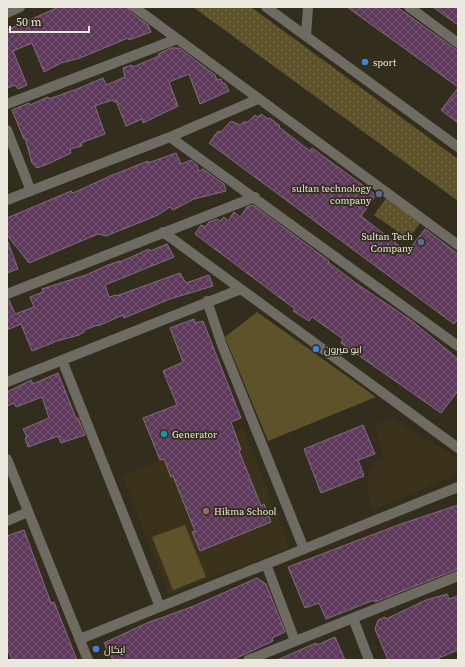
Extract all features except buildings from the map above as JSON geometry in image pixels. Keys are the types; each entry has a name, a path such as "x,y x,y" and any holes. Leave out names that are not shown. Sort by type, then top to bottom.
{"street":[{"path":"8,12 20,7"},
{"path":"134,7 458,245"},
{"path":"266,7 458,147"},
{"path":"306,36 308,7"},
{"path":"409,7 458,43"},
{"path":"7,104 177,39"},
{"path":"7,200 170,137 258,99"},
{"path":"7,130 31,191"},
{"path":"170,137 456,342"},
{"path":"7,294 255,197"},
{"path":"163,232 456,443"},
{"path":"7,382 207,301 241,289"},
{"path":"207,301 222,345 304,549"},
{"path":"62,360 160,607"},
{"path":"7,459 88,660"},
{"path":"80,639 458,487"},
{"path":"7,521 28,512"},
{"path":"266,564 295,641"},
{"path":"248,660 458,576"},
{"path":"353,618 369,660"}],"shaded area":[{"path":"193,7 251,7 458,159 458,201"},
{"path":"390,193 424,218 408,239 374,215"},
{"path":"257,312 376,397 268,441 225,337"},
{"path":"391,418 458,458 458,469 455,475 372,511 368,495 367,476 375,465 385,459 374,425"},
{"name":"Hikma School","path":"243,428 290,547 169,595 122,475"},
{"path":"185,525 206,577 173,590 152,537"}],"place":[{"name":"sport","path":"365,62"},
{"name":"sultan technology company","path":"379,194"},
{"name":"Sultan Tech Company","path":"421,242"},
{"name":"ابو ميرون","path":"316,349"},
{"name":"Generator","path":"164,434"},
{"name":"Hikma School","path":"206,511"},
{"name":"ايكال","path":"96,649"}]}
